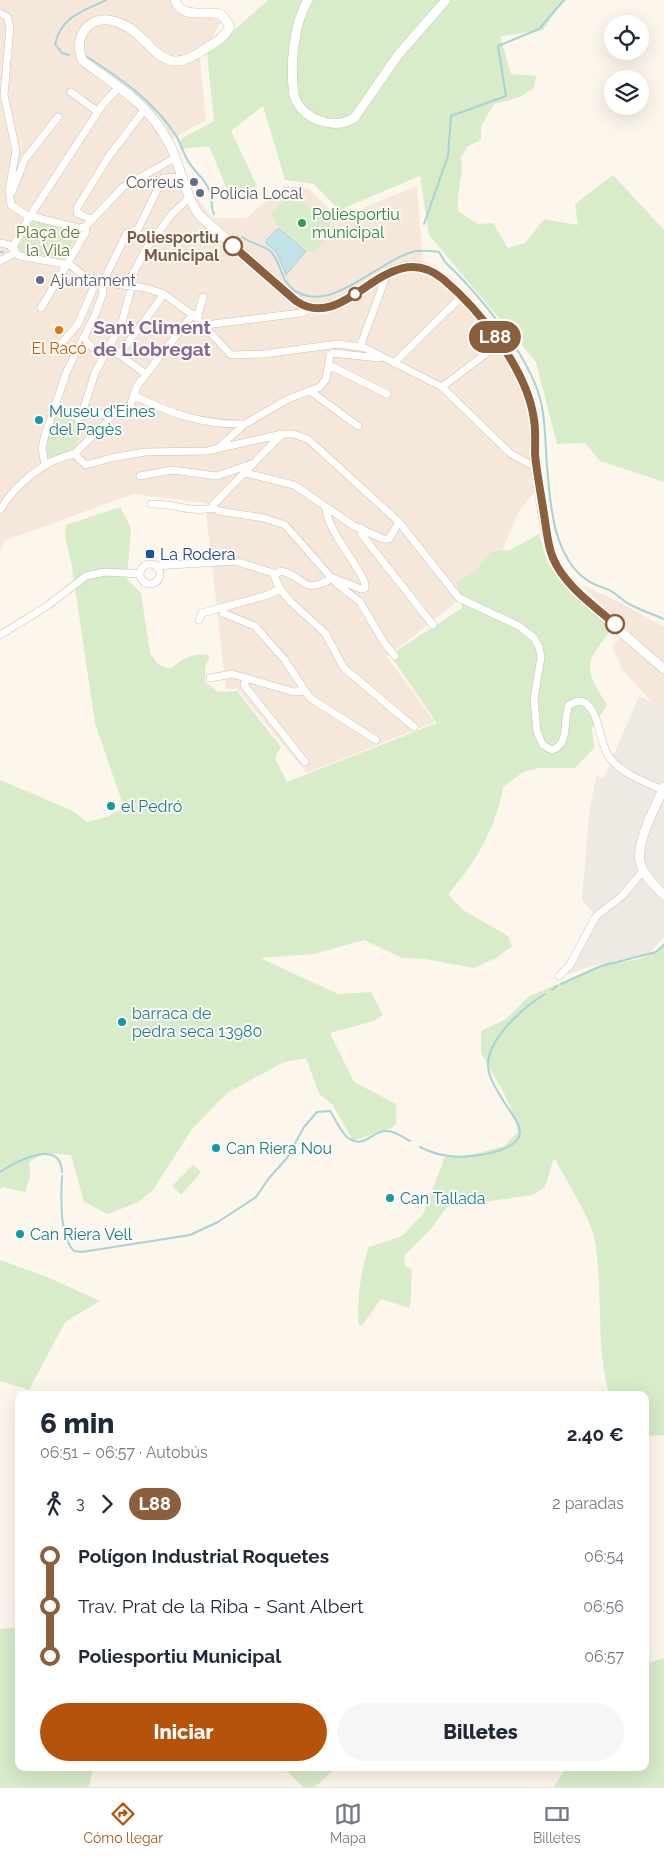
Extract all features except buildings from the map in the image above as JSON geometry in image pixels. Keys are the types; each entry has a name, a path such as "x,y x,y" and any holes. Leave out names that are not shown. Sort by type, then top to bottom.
{"street":[{"path":"175,0 178,7 189,13 221,14 230,26 226,34 189,60 175,62 162,56 124,25 113,20 102,20 89,24 82,32 79,50 83,60 119,86 146,110 163,132 190,197 205,222 296,301 313,308"},
{"path":"308,0 301,13 296,30 294,95 296,102 306,112 324,122 340,125 350,121 358,114 398,55 446,0"},
{"path":"0,13 7,18 10,27 4,96 14,135 16,157 9,199 13,207 31,216 82,229"},
{"path":"0,261 14,250 31,216 106,100 119,86"},
{"path":"71,92 98,112"},
{"path":"91,218 77,213 77,208 109,156 146,110"},
{"path":"9,199 25,159 58,117"},
{"path":"41,308 66,264 82,229 91,218 123,187 175,158"},
{"path":"76,353 60,344 78,324 127,233 138,229 163,178 182,177"},
{"path":"55,409 78,418 82,416 94,373 128,305 130,285 146,250 171,215 190,197"},
{"path":"0,243 14,250 20,256 66,264 88,280 99,283 130,285 164,294 205,324 224,349 236,356 338,344 360,347 442,387 511,454 537,468"},
{"path":"205,324 301,313 313,308 325,307 341,302 388,274 409,265 423,267 443,279 462,296 500,343 514,364 530,400 535,422 537,468 553,559 566,578 664,669"},
{"path":"360,347 388,274"},
{"path":"45,466 42,445 63,383 103,293 99,283"},
{"path":"120,355 164,294"},
{"path":"394,363 462,296"},
{"path":"0,510 11,495 45,466 74,454 111,417 118,407 129,407 135,396 137,386 195,316 203,297"},
{"path":"83,338 93,348 105,354"},
{"path":"442,387 500,343"},
{"path":"109,346 146,374"},
{"path":"218,448 245,424 288,399 310,392 325,381 330,356 336,352 385,359"},
{"path":"329,365 387,394"},
{"path":"310,392 358,426"},
{"path":"135,396 162,410 190,419 219,424 245,424"},
{"path":"85,409 111,417"},
{"path":"74,454 86,465 136,454 218,448 282,434 300,436 316,445 399,522 456,596 519,626 539,646 541,662 535,692 535,714 537,732 547,748 555,749 562,743 569,706 574,702 584,702 592,712 609,757 639,779 663,788 640,846 639,858 643,871 664,895"},
{"path":"214,508 213,505 282,434"},
{"path":"267,438 271,442 269,447"},
{"path":"140,476 172,470 217,476 254,464"},
{"path":"245,473 294,485 361,528 386,540 390,538 399,522"},
{"path":"151,504 167,503 191,510 214,508 219,511 280,522 295,534 336,583 360,602 384,644 396,656"},
{"path":"275,575 281,571 286,572 304,584 312,586 333,578 361,589 366,585 332,530 326,516 326,507"},
{"path":"361,528 362,534 368,543 433,625"},
{"path":"140,574 143,566 149,564 155,566 235,561 275,575"},
{"path":"140,574 146,583 155,582 160,574 155,566"},
{"path":"0,635 48,606 86,576 105,572 140,574"},
{"path":"275,575 280,589 325,633 340,662 349,673 414,728"},
{"path":"199,620 202,612 280,589"},
{"path":"223,607 223,613 245,621 258,630 287,663 304,691 316,703 376,740"},
{"path":"210,678 228,674 294,692 304,691"},
{"path":"247,678 244,685 305,762"},
{"path":"560,976 570,965 596,916 622,896 643,871"}],"shaded area":[{"path":"0,0 171,0 221,22 200,59 206,120 172,139 194,195 213,218 246,218 285,186 309,189 338,218 417,186 423,262 444,273 495,326 522,370 537,406 543,482 519,511 493,573 387,657 435,722 307,773 237,689 226,689 205,503 133,494 4,541 0,551"},
{"path":"580,584 619,602 664,627 664,706 656,707 622,669 612,646 628,630"},
{"path":"639,696 656,707 664,706 664,937 649,954 594,965 567,975 597,917 582,900 589,815 596,776 604,778"}],"green space":[{"path":"268,0 563,0 543,30 500,36 511,74 536,76 534,88 520,97 494,104 481,126 481,140 468,146 461,157 462,169 458,211 478,224 493,223 508,248 525,243 544,219 578,225 575,204 613,175 664,230 664,482 600,461 585,443 557,444 536,362 429,235 420,176 339,210 314,184 285,180 263,106 231,131 257,186 229,194 209,146 181,149 181,139 214,121 207,54"},
{"name":"Poliesportiu municipal","path":"290,192 330,224 330,234 313,254 274,222 276,220 270,216"},
{"name":"Plaça de la Vila","path":"32,220 73,230 76,233 72,244 60,261 25,254 17,247 28,233"},
{"path":"58,413 75,420 78,447 53,458 47,456 46,446 50,427"},
{"path":"120,507 131,528 127,579 141,593 150,653 158,664 170,669 179,662 194,655 210,656 205,667 205,682 218,692 237,691 281,747 275,758 287,782 437,723 390,655 462,608 457,582 474,572 491,552 510,550 539,534 548,564 611,630 596,651 590,666 594,682 607,705 592,728 594,748 575,768 539,768 523,772 503,787 495,817 483,845 467,870 448,894 463,910 508,936 512,946 496,958 474,968 425,959 402,958 364,940 314,954 260,958 338,994 371,992 383,1015 374,1021 330,1033 354,1082 396,1104 396,1123 393,1127 353,1141 333,1105 319,1094 306,1058 284,1062 227,1093 192,1129 153,1190 138,1202 108,1214 84,1202 71,1155 46,1153 29,1162 30,1177 25,1192 2,1187 0,1189 0,780 73,811 87,822 106,817 124,808 95,723 71,561 65,537 66,525"},
{"path":"664,942 664,1435 649,1436 649,1391 608,1391 602,1355 599,1275 594,1236 582,1209 554,1158 545,1187 533,1195 447,1207 431,1229 404,1256 405,1265 412,1270 409,1308 381,1299 362,1326 358,1323 358,1304 360,1285 369,1247 402,1236 423,1214 445,1157 471,1155 504,1146 518,1132 515,1118 503,1091 481,1053 481,1031 506,1019 528,997 608,962 639,959 659,948"},
{"path":"193,1165 201,1172 181,1195 172,1186"},
{"path":"0,1260 52,1279 100,1301 65,1322 29,1390 0,1381"},
{"path":"15,1627 15,1771 92,1771 89,1787 0,1787 0,1629"},
{"path":"664,1658 664,1787 554,1787 564,1771 649,1771 649,1663"},
{"path":"287,1771 333,1771 315,1787 303,1787"}],"water":[{"path":"279,228 306,251 286,275 277,253 266,243 267,239"}],"waterway":[{"path":"69,55 62,53 55,44 58,34 68,20 106,0"},
{"path":"424,224 448,156 451,116 506,96 498,46 539,29 564,0"},
{"path":"86,56 136,92 168,124 177,137 188,161 208,187 214,214"},
{"path":"242,237 269,250 277,260 287,284 299,293 313,297 342,290 402,256 416,251 439,252 445,262 487,307 513,344 534,381 543,415 552,512 560,544 567,558 576,570 590,582 611,591 633,606 664,619"},
{"path":"561,984 601,966 656,952 664,945"},
{"path":"552,990 557,986"},
{"path":"420,1147 441,1155 457,1157 501,1150 517,1140 520,1133 519,1126 497,1091 488,1070 488,1064 494,1044 501,1033 527,1007 545,994"},
{"path":"62,1176 63,1226 69,1244 74,1251 82,1252 190,1235 218,1222 256,1197 269,1178 287,1158 304,1127 317,1112 330,1111 343,1132 354,1141 363,1141 385,1131 395,1133 410,1141"},
{"path":"0,1172 26,1158 46,1154 54,1156 60,1162 62,1172"}],"bus line":[{"name":"L88","path":"233,246 296,301 304,306 313,308 325,307 341,302 394,270 409,265 428,268 462,296 500,343 514,364 530,400 535,422 537,468 553,559 561,572 579,591 615,624"}],"place":[{"name":"Correus","path":"194,182"},
{"name":"Policia Local","path":"200,193"},
{"name":"Poliesportiu municipal","path":"302,223"},
{"name":"Poliesportiu Municipal","path":"233,246"},
{"name":"Ajuntament","path":"40,280"},
{"name":"El Racó","path":"59,330"},
{"name":"Museu d’Eines del Pagès","path":"39,420"},
{"name":"La Rodera","path":"150,554"},
{"name":"el Pedró","path":"111,806"},
{"name":"barraca de pedra seca 13980","path":"122,1022"},
{"name":"Can Riera Nou","path":"216,1148"},
{"name":"Can Tallada","path":"390,1198"},
{"name":"Can Riera Vell","path":"20,1234"}],"district":[{"name":"Sant Climent de Llobregat","path":"152,338"}]}
